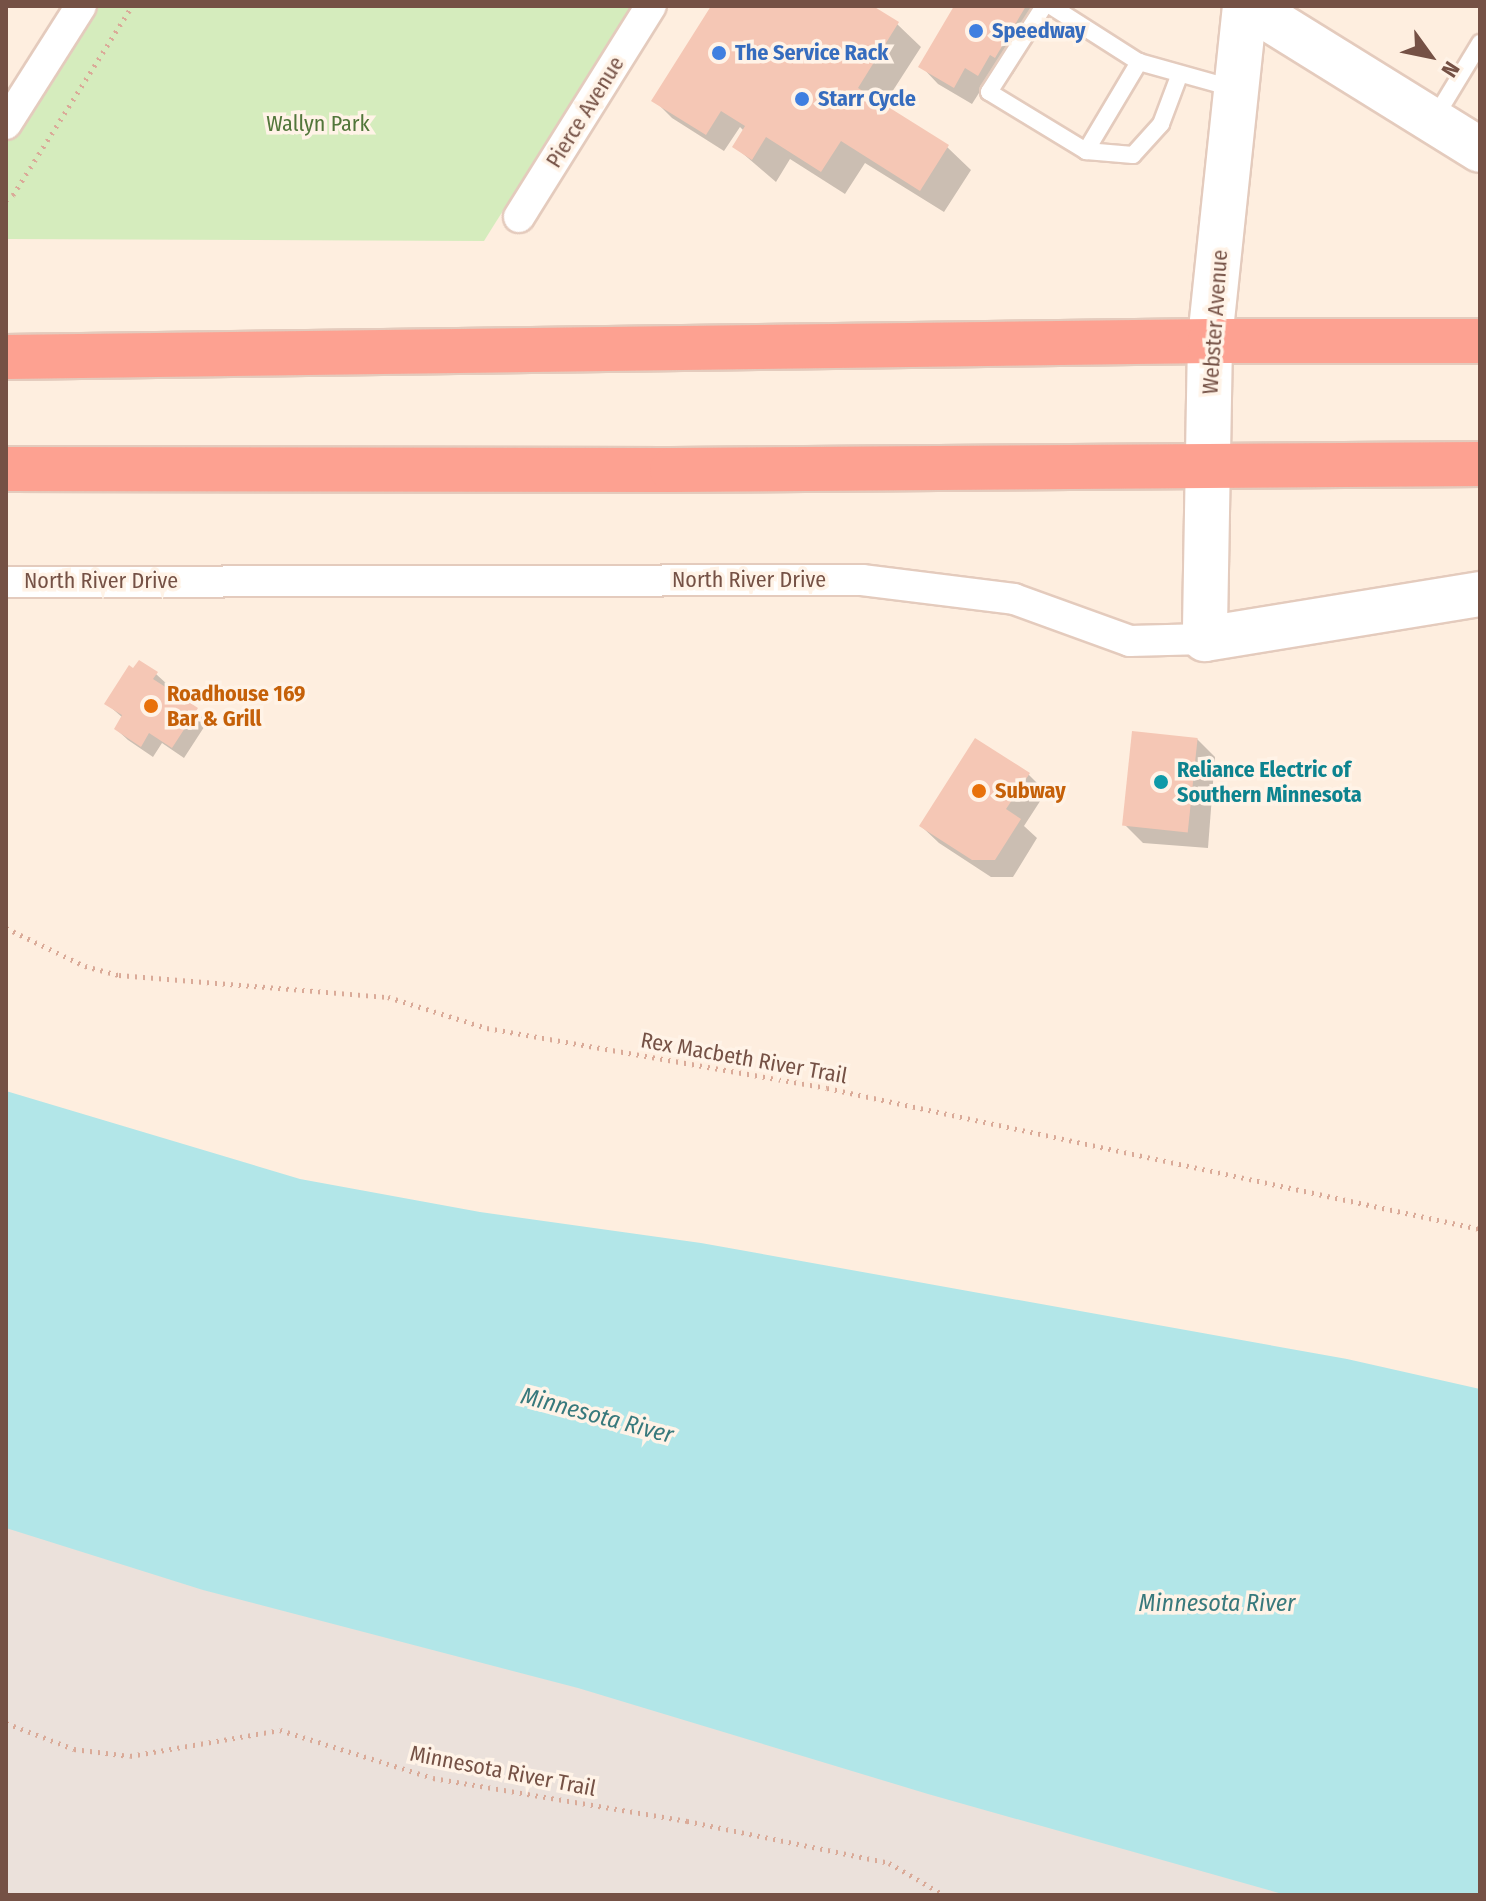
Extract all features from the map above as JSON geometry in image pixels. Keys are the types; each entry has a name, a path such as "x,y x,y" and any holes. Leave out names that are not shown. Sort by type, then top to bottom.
{"highway":[{"path":"6,357 1210,341 1480,341"},
{"path":"6,469 672,470 1480,464"}],"street":[{"path":"6,124 81,6"},
{"name":"Pierce Avenue","path":"519,217 651,6"},
{"path":"1247,6 1480,150"},
{"name":"Webster Avenue","path":"1205,639 1210,341 1247,6"},
{"name":"North River Drive","path":"6,582 862,580 1014,599 1130,641 1205,639 1480,594"}],"lane":[{"path":"1044,6 989,92 1043,115 1086,151 1133,155 1161,124 1179,76"},
{"path":"1051,6 1090,39 1139,62 1179,76 1237,90"},
{"path":"1434,119 1480,43"},
{"path":"1086,151 1139,62"}],"path":[{"path":"6,200 13,195 132,6"},
{"name":"Rex Macbeth River Trail","path":"6,928 85,966 119,975 388,997 487,1028 827,1088 1480,1229"},
{"name":"Minnesota River Trail","path":"6,1723 74,1749 130,1756 280,1730 433,1778 687,1821 889,1863 944,1895"}],"shaded area":[{"path":"6,1395 1480,1895 6,1895"}],"green space":[{"name":"Wallyn Park","path":"89,6 631,6 484,241 6,239 6,137"}],"water":[{"name":"Minnesota River","path":"6,1091 300,1179 480,1212 701,1243 1347,1359 1480,1389 1480,1895 1286,1895 928,1794 578,1688 203,1590 6,1528"}],"building":[{"name":"Starr Cycle","path":"711,6 873,6 899,22 858,88 949,145 920,191 841,141 821,172 766,137 752,160 732,147 745,126 721,111 706,135 651,101"},
{"name":"Speedway","path":"954,6 1026,6 995,58 990,55 978,76 965,68 954,88 918,67"},
{"name":"Roadhouse 169 Bar & Grill","path":"139,660 158,672 153,679 198,708 172,748 149,733 141,747 114,729 122,715 104,704 129,665 133,668"},
{"name":"Reliance Electric of Southern Minnesota","path":"1132,731 1198,738 1188,832 1122,825"},
{"name":"Subway","path":"975,738 1030,773 1006,809 1021,819 995,860 972,860 919,826"}],"place":[{"name":"Speedway","path":"976,31"},
{"name":"The Service Rack","path":"719,53"},
{"name":"Starr Cycle","path":"802,99"},
{"name":"Roadhouse 169 Bar & Grill","path":"151,706"},
{"name":"Reliance Electric of Southern Minnesota","path":"1161,782"},
{"name":"Subway","path":"979,791"}]}
